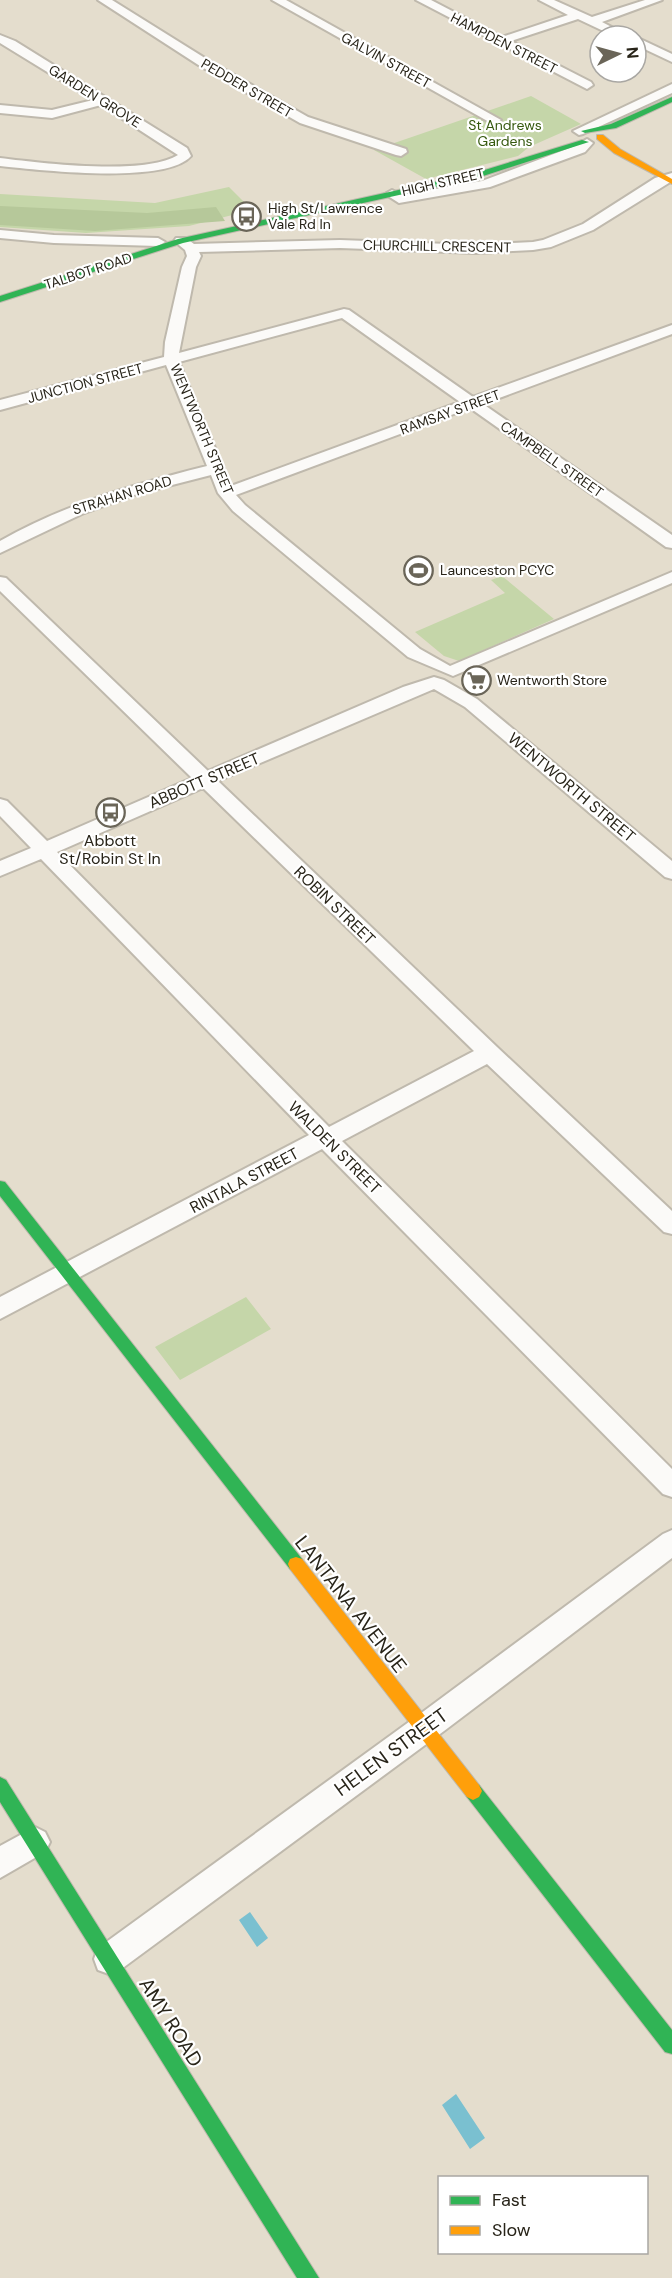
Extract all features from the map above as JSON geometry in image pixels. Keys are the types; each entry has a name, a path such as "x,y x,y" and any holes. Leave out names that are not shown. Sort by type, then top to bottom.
{"main road":[{"path":"587,137 672,99"},
{"path":"587,137 670,179"},
{"name":"HIGH STREET","path":"174,243 392,194 432,190 558,149 587,137"},
{"name":"TALBOT ROAD","path":"0,293 174,243"},
{"name":"TALBOT ROAD","path":"0,299 174,243"},
{"name":"LANTANA AVENUE","path":"0,1186 672,2045"},
{"name":"AMY ROAD","path":"0,1786 309,2278"}],"street":[{"name":"PEDDER STREET","path":"104,0 204,63 304,120 401,152"},
{"name":"GALVIN STREET","path":"278,0 495,115"},
{"name":"HAMPDEN STREET","path":"422,0 587,85"},
{"path":"544,0 595,24"},
{"path":"590,22 656,0"},
{"path":"501,41 577,16"},
{"name":"GARDEN GROVE","path":"0,39 11,43 103,101 182,152 185,158 175,163 155,167 111,169 38,167 0,162"},
{"path":"648,47 672,58"},
{"name":"HIGH STREET","path":"587,137 672,88"},
{"path":"0,109 52,114 103,101"},
{"path":"432,190 464,189 504,178 579,149 587,137"},
{"name":"CHURCHILL CRESCENT","path":"0,234 174,243 340,244 476,249 533,246 546,244 588,227 670,179"},
{"path":"174,243 184,255 189,267"},
{"name":"WENTWORTH STREET","path":"174,243 194,256 189,267 172,342 171,359 226,493 239,508 672,872"},
{"name":"JUNCTION STREET","path":"0,405 344,313"},
{"name":"CAMPBELL STREET","path":"344,313 672,543"},
{"name":"RAMSAY STREET","path":"226,493 672,329"},
{"name":"STRAHAN ROAD","path":"0,548 43,523 96,501 216,469"},
{"name":"ABBOTT STREET","path":"0,869 672,577"},
{"name":"ROBIN STREET","path":"0,582 204,780 672,1226"},
{"name":"WALDEN STREET","path":"0,805 326,1138 672,1486"},
{"name":"RINTALA STREET","path":"0,1309 489,1053"},
{"name":"HELEN STREET","path":"109,1959 424,1728 672,1542"},
{"path":"0,1863 35,1842"}],"green space":[{"name":"St Andrews Gardens","path":"531,96 581,124 529,147 518,156 426,179 374,150"},
{"path":"229,187 252,210 189,226 86,233 0,227 0,194 155,203"},
{"path":"0,206 147,213 216,207 225,221 95,231 0,225"},
{"path":"502,576 554,619 459,661 444,656 415,632 505,593 491,580"},
{"path":"246,1297 271,1329 180,1380 155,1347"}],"water":[{"path":"250,1912 268,1938 257,1947 239,1920"},
{"path":"456,2094 485,2138 470,2149 442,2105"}],"traffic: fast":[{"path":"585,131 613,126 672,99"},
{"path":"0,299 181,241 477,175 585,142"},
{"path":"0,1186 296,1564"},
{"path":"0,1786 309,2278"},
{"path":"473,1791 672,2045"}],"traffic: slow":[{"path":"600,137 617,151 672,182"},
{"path":"296,1564 473,1791"}],"place":[{"name":"High St/Lawrence Vale Rd In","path":"247,216"},
{"name":"Launceston PCYC","path":"419,570"},
{"name":"Wentworth Store","path":"476,680"},
{"name":"Abbott St/Robin St In","path":"110,812"}]}
